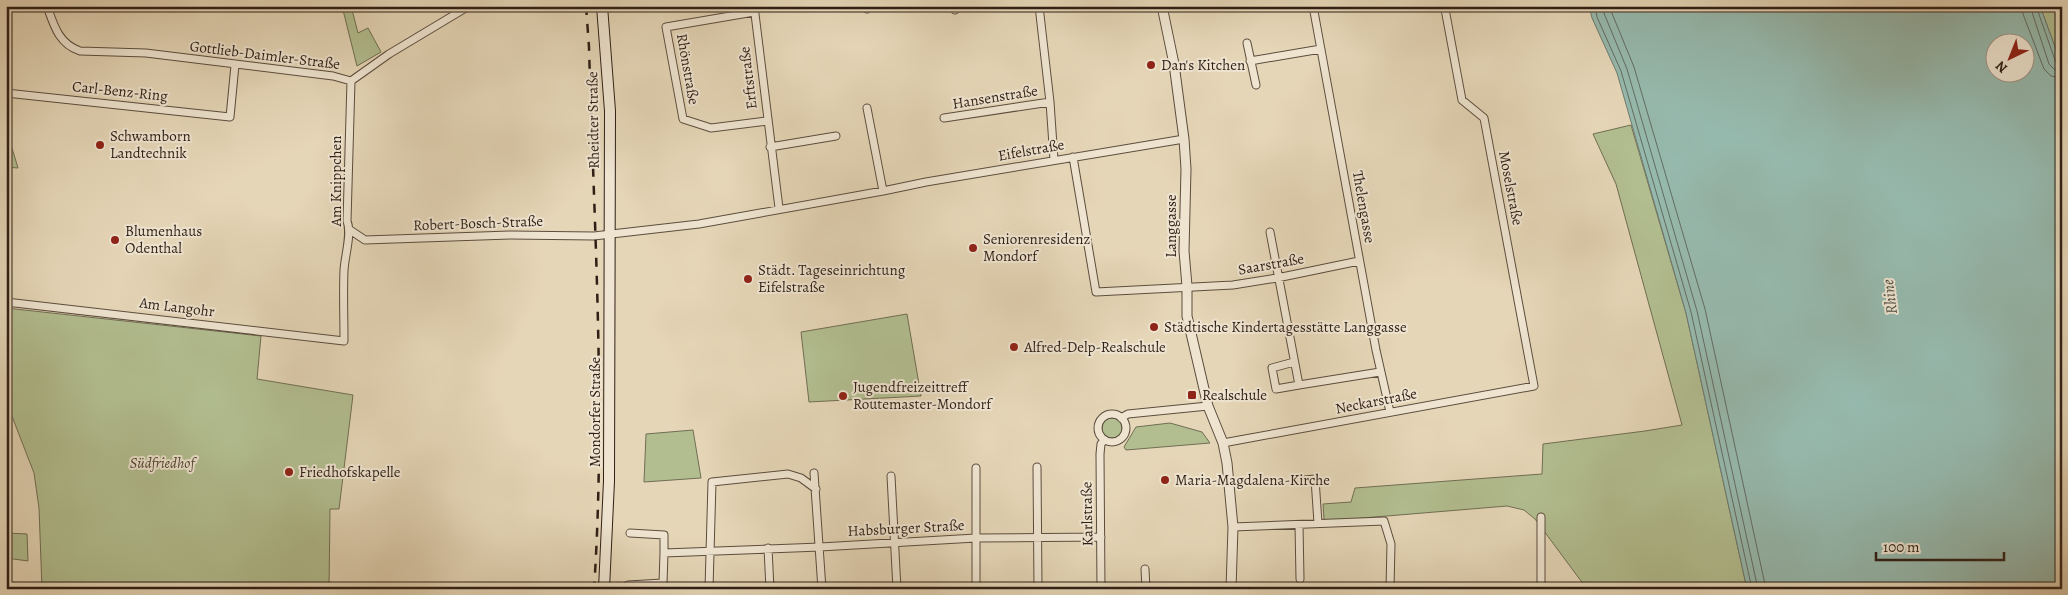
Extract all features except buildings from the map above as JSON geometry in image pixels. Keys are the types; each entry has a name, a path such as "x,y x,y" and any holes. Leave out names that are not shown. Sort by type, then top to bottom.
{"main road":[{"name":"Rheidter Straße","path":"602,6 610,111 609,234"},
{"name":"Mondorfer Straße","path":"604,589 609,481 609,234"}],"street":[{"name":"Gottlieb-Daimler-Straße","path":"48,6 58,33 67,44 80,51 146,53 333,76 351,81 389,54 469,6"},
{"name":"Hansenstraße","path":"1039,6 1050,102 1054,160"},
{"name":"Langgasse","path":"1162,6 1174,64 1184,139 1186,169 1184,251 1187,316 1208,406 1222,443 1227,463 1233,528 1231,589"},
{"name":"Thelengasse","path":"1314,6 1380,372 1390,412"},
{"name":"Moselstraße","path":"1447,6 1445,9 1462,100 1484,118 1534,386"},
{"name":"Erftstraße","path":"754,9 779,208"},
{"name":"Rhönstraße","path":"754,9 666,27 683,119 711,128 767,121"},
{"path":"1246,43 1256,84"},
{"path":"1250,61 1321,49"},
{"name":"Carl-Benz-Ring","path":"6,93 230,117 235,65"},
{"name":"Am Knippchen","path":"344,340 344,270 346,246 350,230 347,221 351,81"},
{"name":"Hansenstraße","path":"944,118 1050,102"},
{"path":"867,108 882,191"},
{"path":"770,147 836,136"},
{"name":"Eifelstraße","path":"609,234 699,224 926,182 1184,139"},
{"name":"Saarstraße","path":"1073,157 1096,292 1233,285 1360,261"},
{"name":"Robert-Bosch-Straße","path":"350,230 365,240 609,234"},
{"path":"1270,232 1299,385"},
{"name":"Am Langohr","path":"6,302 344,340"},
{"path":"1294,362 1272,368 1276,389 1380,372"},
{"name":"Neckarstraße","path":"1222,443 1534,386"},
{"name":"Karlstraße","path":"1101,589 1100,454 1101,444 1104,440 1098,430 1101,419 1111,414 1121,418 1128,414 1208,406"},
{"path":"1104,440 1114,442 1123,437 1126,427 1121,418"},
{"path":"1037,467 1038,589"},
{"path":"976,468 976,589"},
{"path":"709,589 712,482 788,474 801,478 816,489"},
{"path":"814,474 822,589"},
{"path":"891,476 897,589"},
{"path":"1305,480 1315,479 1318,523"},
{"path":"1541,517 1541,589"},
{"path":"1233,528 1384,521 1391,544 1390,589"},
{"path":"1299,525 1300,579"},
{"path":"628,585 663,583 664,535 630,533"},
{"name":"Habsburger Straße","path":"664,553 976,538 1037,536 1101,537"},
{"path":"768,548 770,589"},
{"path":"1145,569 1146,589"}],"green space":[{"path":"342,6 351,6 358,33 368,28 381,52 357,66"},
{"path":"2040,6 2062,6 2062,66"},
{"path":"1631,125 1686,313 1747,589 1587,589 1535,519 1524,510 1507,506 1327,521 1324,519 1323,504 1351,502 1355,488 1542,474 1543,444 1682,425 1616,184 1593,134"},
{"path":"6,148 12,148 18,168 6,167"},
{"name":"Südfriedhof","path":"6,308 261,336 257,379 353,395 339,509 330,509 329,589 42,589 39,508 34,473 6,401"},
{"path":"907,314 921,396 809,402 801,332"},
{"path":"1108,418 1116,418 1122,424 1122,432 1116,438 1108,438 1102,432 1102,424"},
{"path":"1170,423 1202,432 1210,443 1126,450 1124,447 1136,427"},
{"path":"693,430 701,478 644,482 646,434"},
{"path":"6,533 27,534 28,561 6,558"}],"water":[{"name":"Rhine","path":"1589,6 2040,6 2062,66 2062,589 1747,589 1686,313 1617,73 1592,18"}],"railway":[{"path":"586,6 596,250 599,386 599,454 594,589"}],"place":[{"name":"Dan's Kitchen","path":"1151,65"},
{"name":"Schwamborn Landtechnik","path":"100,145"},
{"name":"Blumenhaus Odenthal","path":"115,240"},
{"name":"Seniorenresidenz Mondorf","path":"973,248"},
{"name":"Städt. Tageseinrichtung Eifelstraße","path":"748,279"},
{"name":"Städtische Kindertagesstätte Langgasse","path":"1154,327"},
{"name":"Alfred-Delp-Realschule","path":"1014,347"},
{"name":"Realschule","path":"1192,395"},
{"name":"Jugendfreizeittreff Routemaster-Mondorf","path":"843,396"},
{"name":"Friedhofskapelle","path":"289,472"},
{"name":"Maria-Magdalena-Kirche","path":"1165,480"}]}
